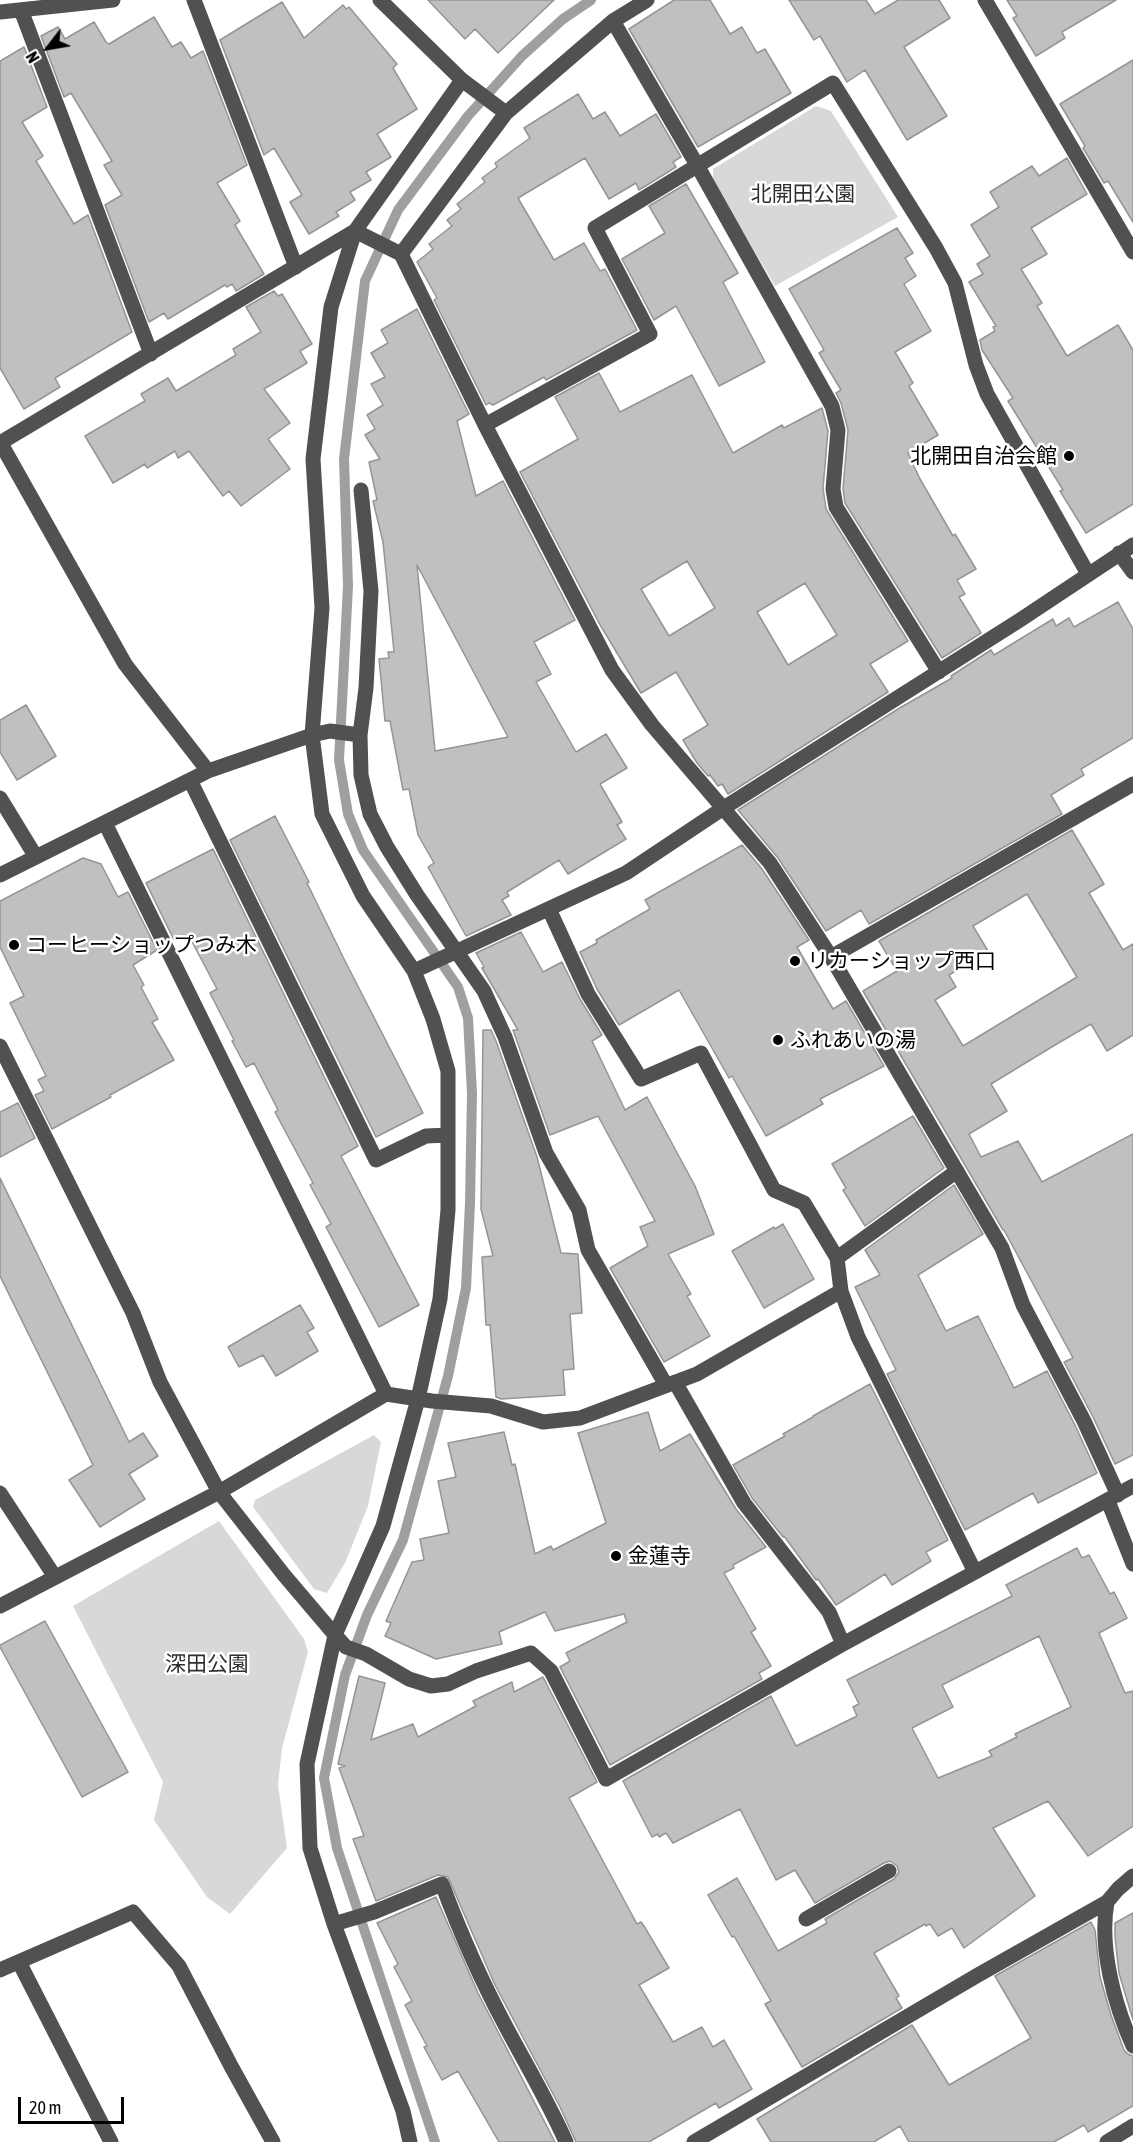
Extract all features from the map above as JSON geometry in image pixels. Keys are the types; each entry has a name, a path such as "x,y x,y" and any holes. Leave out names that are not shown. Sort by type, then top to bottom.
{"street":[{"path":"0,12 113,0"},
{"path":"194,0 296,267"},
{"path":"380,0 462,80 500,108"},
{"path":"394,251 500,108 613,21 647,0"},
{"path":"985,0 1133,252"},
{"path":"21,10 151,354"},
{"path":"613,21 697,165 832,406 837,430 833,489 836,507 939,672"},
{"path":"410,2142 403,2111 334,1923 310,1848 307,1764 335,1635 383,1526 425,1400 440,1299 448,1210 448,1071 420,968 363,896 322,814 312,735 322,608 313,459 331,307 362,235 462,80"},
{"path":"485,425 650,334 594,228 833,82 936,248 955,283 976,366 987,394 1088,574"},
{"path":"208,771 125,664 0,443 296,267 362,235"},
{"path":"362,235 394,251 612,670 652,725 770,863 831,957 1002,1248 1023,1305 1084,1421 1113,1498 1133,1564"},
{"path":"361,490 371,591 367,677 354,734 370,814 450,953 484,991 505,1037 546,1154 579,1210 588,1250 744,1503 829,1612 843,1644"},
{"path":"420,968 626,873 1133,545"},
{"path":"1119,554 1133,572"},
{"path":"0,875 208,771 312,735 330,731 354,734"},
{"path":"190,780 376,1160 426,1136 448,1136"},
{"path":"831,957 1133,784"},
{"path":"0,798 36,857"},
{"path":"105,823 386,1394"},
{"path":"549,909 588,994 641,1079 701,1053 774,1190 804,1203 837,1257 841,1292 858,1337 975,1572"},
{"path":"0,1046 134,1313 160,1382 219,1492 284,1575 346,1647 366,1654 409,1678 431,1686 448,1684 476,1671 531,1653 551,1671 606,1779 843,1644 1133,1485"},
{"path":"837,1257 957,1171"},
{"path":"0,1606 219,1492 386,1394 491,1406 543,1422 580,1418 697,1374 841,1292"},
{"path":"0,1493 55,1577"},
{"path":"806,1919 889,1871"},
{"path":"694,2142 1107,1902 1133,1876"},
{"path":"334,1923 374,1912 442,1884 463,1941 504,2024 552,2110 566,2142"},
{"path":"1107,1902 1104,1919 1106,1954 1125,2029 1133,2046"},
{"path":"0,1970 133,1912 179,1966 273,2142"},
{"path":"19,1962 111,2142"},
{"path":"1107,2142 1133,2126"}],"green space":[{"name":"北開田公園","path":"816,106 831,111 898,217 775,286 713,181 713,169"},
{"path":"374,1435 381,1442 368,1506 345,1563 327,1593 314,1589 253,1507 255,1500"},
{"name":"深田公園","path":"219,1521 304,1639 308,1652 282,1748 278,1785 287,1848 230,1914 207,1897 154,1820 163,1782 73,1606"}],"building":[{"path":"428,0 554,0 498,53 475,29 465,39"},
{"path":"674,0 710,0 730,34 742,27 757,53 765,49 791,93 698,147 629,29"},
{"path":"789,0 866,0 875,14 898,0 939,0 950,18 904,47 947,116 907,140 865,70 847,82 820,36 814,40"},
{"path":"1007,0 1116,0 1062,32 1065,38 1036,56 1013,18 1017,16"},
{"path":"282,2 304,38 343,5 346,9 349,7 397,64 393,68 417,109 377,134 391,157 366,172 371,180 350,192 355,200 336,212 339,216 309,234 290,202 302,195 274,148 264,155 220,40"},
{"path":"154,17 172,47 181,42 191,58 203,51 247,165 217,183 240,221 235,225 264,274 236,291 232,284 227,287 225,285 168,319 164,313 149,322 105,205 122,195 104,165 112,161 71,93 64,97 41,36 58,27 65,39 94,22 109,44"},
{"path":"24,47 47,107 22,122 43,156 36,161 74,224 88,215 132,332 55,378 60,387 24,409 0,368 0,61"},
{"path":"1133,60 1133,222 1108,181 1104,183 1060,104"},
{"path":"578,94 593,119 605,112 620,136 656,114 681,157 673,162 676,167 639,190 636,183 609,199 585,158 518,198 554,260 584,243 600,271 605,269 637,330 546,380 544,377 493,405 489,403 486,405 434,300 437,298 417,262 433,249 429,244 452,226 447,220 461,209 457,204 485,182 482,178 497,167 495,163 530,138 524,128"},
{"path":"1067,158 1087,194 1031,228 1047,254 1021,269 1042,303 1037,306 1067,356 1118,325 1133,350 1133,504 1086,533 1060,491 1063,490 1008,401 1013,398 982,350 980,340 995,331 993,327 996,326 969,282 983,274 977,264 990,256 971,225 999,207 990,192 1032,166 1039,176"},
{"path":"686,184 738,273 723,282 765,362 719,386 676,306 654,320 622,259 665,233 649,206"},
{"path":"897,228 913,253 905,258 916,276 904,284 931,331 895,352 913,383 909,386 938,435 908,453 920,479 953,536 955,534 976,569 957,580 965,594 959,597 981,633 942,658 845,503 843,489 848,430 836,393 841,390 819,353 824,350 789,289"},
{"path":"274,291 278,296 282,294 312,344 300,351 307,363 264,389 290,423 268,439 290,469 241,506 229,491 223,496 189,451 178,458 175,451 147,468 145,464 113,483 85,436 145,401 141,394 168,378 176,391 236,355 233,349 261,332 246,307"},
{"path":"417,309 469,414 457,421 476,496 503,481 575,620 534,642 551,674 536,682 576,752 606,734 627,768 600,784 622,822 617,825 626,839 568,874 559,860 507,892 509,896 502,900 511,915 466,936 428,867 434,863 418,835 409,789 403,790 390,721 385,721 379,659 389,658 388,652 394,652 383,542 373,501 377,500 369,462 380,459 365,435 375,429 367,415 383,405 371,384 385,377 371,353 388,343 381,330","holes":["417,565 508,737 435,751"]},
{"path":"599,373 620,412 692,375 733,453 782,425 784,428 822,408 828,431 823,488 826,509 908,641 870,664 888,692 728,794 722,784 718,786 697,763 683,740 708,725 676,672 641,693 599,623 520,472 578,439 555,397","holes":["687,561 715,608 669,636 641,589","805,583 837,635 788,665 757,612"]},
{"path":"1118,602 1133,629 1133,738 1081,769 1084,775 1051,795 1062,814 869,924 861,910 826,931 778,858 738,810 898,709 952,678 951,676 991,650 994,655 1053,619 1056,626 1069,618 1074,627"},
{"path":"26,705 56,756 17,780 0,752 0,720"},
{"path":"275,816 309,882 307,883 345,961 423,1113 376,1137 230,840"},
{"path":"1072,830 1104,884 1089,893 1123,950 1133,944 1133,1035 1107,1051 1091,1024 1055,1045 991,1084 1007,1111 969,1134 981,1157 1018,1141 1042,1182 1133,1134 1133,1455 1115,1464 1064,1362 1073,1358 1004,1230 863,991 897,971 879,941","holes":["1027,894 1077,977 963,1046 935,1000 956,987 949,975 988,951 973,926"]},
{"path":"742,845 762,869 809,940 797,947 833,1009 846,1001 884,1066 820,1099 823,1104 766,1136 732,1076 729,1078 679,990 619,1025 597,989 580,952 597,943 596,940 650,909 645,900"},
{"path":"213,849 358,1146 341,1156 419,1305 379,1327 326,1227 331,1224 310,1185 313,1183 275,1112 278,1110 254,1063 246,1067 232,1041 234,1040 210,993 217,989 189,936 184,938 183,935 174,940 146,883"},
{"path":"83,858 101,864 118,897 128,892 157,950 133,965 144,985 141,987 158,1019 152,1022 174,1060 52,1129 35,1095 44,1091 38,1080 46,1076 10,1003 24,996 0,947 0,901"},
{"path":"521,932 543,972 562,962 580,999 602,1035 592,1041 625,1110 647,1097 695,1186 714,1234 668,1254 691,1294 687,1296 710,1336 664,1362 610,1268 648,1246 640,1227 655,1221 598,1116 550,1135 513,1030 518,1030 482,968 484,967 476,953"},
{"path":"483,1030 491,1030 496,1041 537,1157 561,1253 578,1254 582,1313 570,1314 574,1369 563,1370 565,1395 501,1399 496,1397 490,1325 486,1325 482,1257 493,1256 481,1209"},
{"path":"18,1103 35,1138 0,1157 0,1112"},
{"path":"913,1116 944,1168 865,1226 843,1190 846,1188 832,1164"},
{"path":"0,1178 129,1442 143,1433 158,1456 129,1474 145,1499 100,1527 69,1480 93,1465 0,1276"},
{"path":"954,1185 983,1234 918,1275 946,1331 978,1316 1014,1388 1047,1371 1097,1473 1038,1503 1033,1493 965,1530 887,1374 896,1370 855,1287 880,1275 865,1250"},
{"path":"783,1224 814,1279 764,1308 732,1251"},
{"path":"300,1305 314,1328 307,1332 318,1351 276,1376 263,1355 239,1367 228,1347"},
{"path":"870,1384 948,1540 926,1552 931,1561 892,1585 885,1574 836,1605 818,1579 816,1580 784,1536 752,1498 733,1465"},
{"path":"648,1412 660,1451 690,1434 736,1509 766,1547 733,1565 734,1568 724,1573 756,1629 751,1632 771,1666 759,1673 762,1679 610,1765 560,1667 570,1661 566,1653 627,1622 624,1614 555,1631 545,1612 499,1632 502,1644 436,1659 385,1636 391,1623 386,1621 412,1562 424,1560 420,1539 449,1533 438,1481 456,1477 448,1443 504,1432 512,1465 515,1464 535,1554 551,1546 553,1550 606,1523 578,1433"},
{"path":"1077,1548 1082,1558 1089,1555 1110,1594 1114,1592 1127,1618 1099,1633 1125,1693 1133,1691 1133,1826 1088,1856 1048,1801 993,1828 1035,1896 964,1948 952,1928 938,1936 930,1924 926,1926 925,1924 874,1953 899,1996 896,1998 902,2008 802,2067 765,2004 771,2001 708,1895 737,1878 778,1951 827,1923 825,1919 894,1879 899,1872 897,1866 890,1861 884,1863 815,1903 795,1870 776,1880 740,1809 673,1843 666,1833 659,1837 658,1834 652,1837 623,1781 771,1696 796,1746 857,1716 853,1707 859,1704 847,1680 1012,1596 1006,1585","holes":["1039,1636 1071,1707 1015,1734 1017,1737 989,1751 992,1756 938,1778 912,1728 953,1707 942,1685"]},
{"path":"45,1621 128,1772 82,1797 0,1647"},
{"path":"359,1676 385,1683 371,1740 413,1724 418,1737 476,1706 473,1701 512,1682 514,1692 543,1677 597,1782 569,1798 637,1924 641,1922 644,1926 669,1968 639,1985 673,2042 702,2027 713,2047 724,2040 752,2089 719,2108 716,2103 649,2142 576,2142 560,2107 495,1985 448,1877 438,1875 376,1901 353,1839 364,1836 339,1768 345,1766 338,1764"},
{"path":"436,1897 478,1993 555,2142 499,2142 458,2071 442,2080 424,2047 427,2046 405,2005 412,2001 394,1967 398,1964 377,1923"},
{"path":"1133,1913 1133,2020 1119,1973 1115,1923"},
{"path":"1091,1922 1095,1930 1100,1977 1111,2015 1124,2050 1133,2056 1133,2106 1088,2132 1084,2125 1054,2142 909,2142 900,2126 874,2142 771,2142 757,2119 912,2025 949,2085 1031,2038 995,1976"}],"waterway":[{"path":"435,2142 337,1848 324,1778 345,1675 367,1615 403,1540 448,1376 466,1288 472,1093 468,1018 458,987 363,850 348,814 339,760 348,586 344,459 365,281 398,210 468,116 522,56 563,19 591,0"}],"place":[{"name":"北開田自治会館","path":"1069,456"},
{"name":"コーヒーショップつみ木","path":"14,945"},
{"name":"リカーショップ西口","path":"795,961"},
{"name":"ふれあいの湯","path":"778,1040"},
{"name":"金蓮寺","path":"616,1556"}]}
